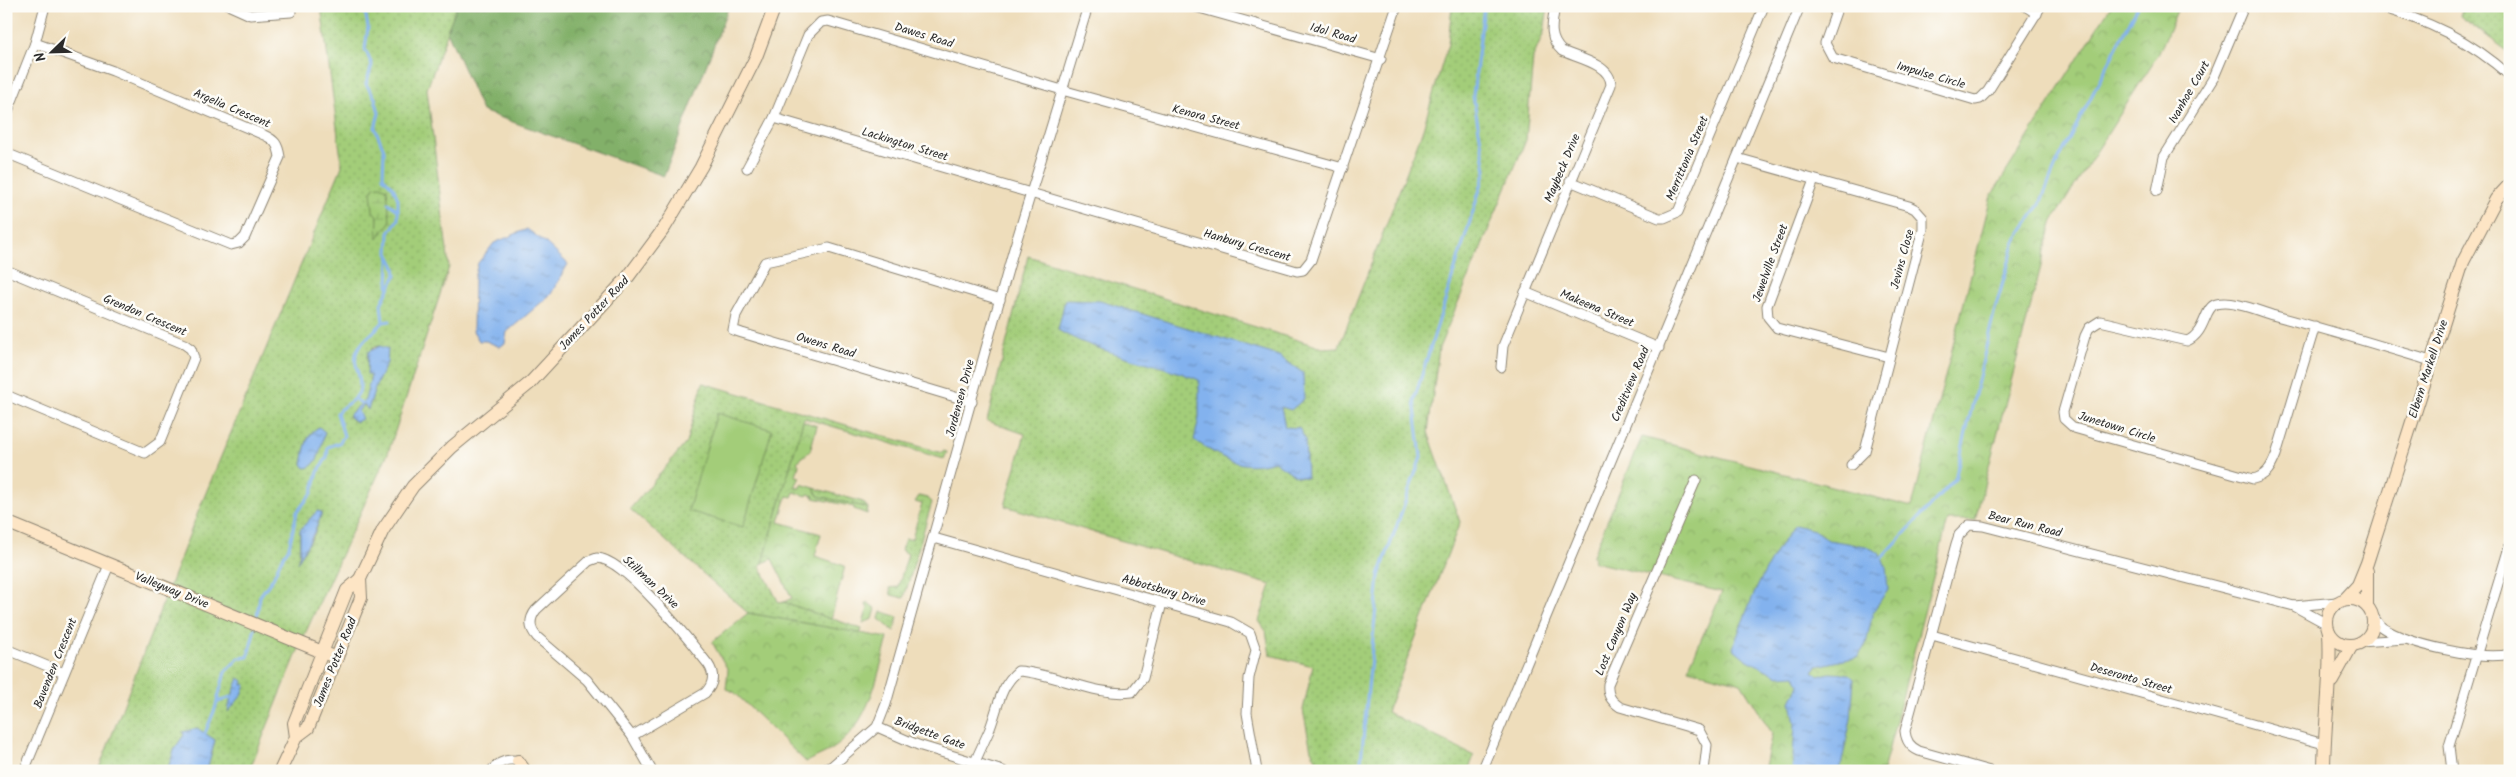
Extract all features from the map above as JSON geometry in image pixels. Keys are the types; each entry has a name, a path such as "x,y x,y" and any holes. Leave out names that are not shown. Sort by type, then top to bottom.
{"street":[{"path":"6,116 35,43 45,6"},
{"path":"230,6 250,15 291,12"},
{"name":"James Potter Road","path":"296,737 294,723 347,590 360,580 383,530 413,486 452,447 530,383 628,277 665,227 706,159 756,57 775,6"},
{"name":"Jordensen Drive","path":"820,771 832,766 856,748 877,727 934,538 1030,195 1088,6"},
{"name":"Idol Road","path":"1192,6 1381,59"},
{"name":"Hanbury Crescent","path":"1030,195 1297,272 1303,270 1310,260 1343,168 1381,59 1397,6"},
{"name":"Maybeck Drive","path":"1501,367 1502,346 1611,80 1603,69 1562,51 1557,46 1551,31 1555,6"},
{"name":"Merrittonia Street","path":"1570,181 1659,218 1664,218 1678,212 1764,6"},
{"name":"Creditview Road","path":"1482,771 1800,6"},
{"name":"Impulse Circle","path":"1838,6 1825,43 1833,58 1970,100 1980,99 1988,91 2039,10 2025,6"},
{"name":"Ivanhoe Court","path":"2157,191 2164,157 2214,77 2244,6"},
{"path":"2376,6 2438,27 2465,42 2510,76"},
{"name":"Dawes Road","path":"747,168 774,118 808,35 816,26 828,20 1062,90"},
{"name":"Argelia Crescent","path":"6,154 231,245 239,243 245,238 280,156 278,146 274,140 264,135 113,72 35,43"},
{"name":"Kenora Street","path":"1062,90 1343,168"},
{"name":"Lackington Street","path":"774,118 1030,195"},
{"name":"Jevins Close","path":"1737,158 1909,206 1915,209 1923,218 1923,229 1865,451 1851,465"},
{"name":"Jewelville Street","path":"1814,180 1767,306 1768,317 1777,328 1889,357"},
{"name":"Elbern Markell Drive","path":"2341,600 2358,585 2368,563 2430,361 2463,262 2496,199 2510,184"},
{"name":"Owens Road","path":"972,402 733,330 736,314 765,262 829,248 1000,300"},
{"name":"Grendon Crescent","path":"6,270 184,344 191,349 194,358 160,442 146,453 6,395"},
{"name":"Makeena Street","path":"1525,292 1659,348"},
{"name":"Junetown Circle","path":"2316,326 2276,455 2271,468 2259,478 2252,479 2074,428 2064,419 2062,412 2085,336 2089,328 2100,321 2187,341 2197,335 2209,308 2215,304 2238,305 2316,326 2430,361"},
{"name":"Lost Canyon Way","path":"1696,480 1608,684 1608,691 1614,703 1620,707 1699,730 1707,744 1704,771"},
{"name":"Valleyway Drive","path":"6,522 337,658"},
{"name":"Bear Run Road","path":"1990,771 1919,751 1913,748 1906,738 1906,730 1959,535 1965,527 1973,525 2294,606 2328,628"},
{"name":"Abbotsbury Drive","path":"934,538 1231,622 1250,633 1256,650 1250,678 1247,713 1257,771"},
{"path":"2452,771 2449,746 2510,544"},
{"name":"Stillman Drive","path":"632,736 705,693 711,685 713,675 708,664 654,600 612,562 598,558 589,561 536,610 531,618 531,628 537,637 587,680 632,736 652,771"},
{"name":"Elbern Markell Drive","path":"2368,563 2369,610"},
{"name":"Bavenden Crescent","path":"24,771 109,565"},
{"name":"James Potter Road","path":"280,771 296,737 308,728 361,598 360,580"},
{"path":"2324,771 2324,744 2330,686 2327,616 2341,600 2360,601 2383,628 2406,639 2475,655 2500,656 2510,654"},
{"name":"Bear Run Road","path":"2294,606 2341,600"},
{"path":"973,766 990,729 1000,696 1008,679 1018,670 1037,672 1116,694 1132,692 1143,678 1162,603"},
{"path":"2330,686 2356,643 2371,630 2369,610"},
{"path":"2328,628 2340,643 2406,639"},
{"name":"Deseronto Street","path":"1932,635 2324,744"},
{"path":"6,649 64,673"},
{"name":"Bridgette Gate","path":"877,727 973,766 1003,771"},
{"path":"491,771 503,761 511,759 522,766"}],"green space":[{"path":"321,6 457,6 427,89 449,267 388,453 304,636 249,771 207,771 215,740 203,734 184,735 175,748 167,771 98,771 200,507 342,166","holes":["380,346 387,363 376,385 369,407 362,405 353,421 349,417 350,414 363,403 368,391 371,374 368,374 367,355 374,347","316,429 325,432 315,462 302,464 307,440","317,511 322,512 314,535 299,559 300,530"]},
{"path":"457,6 729,6 664,176 482,111 447,31"},
{"path":"1452,6 1548,6 1544,32 1533,58 1526,140 1439,348 1428,432 1460,522 1387,712 1474,756 1468,771 1322,771 1311,750 1303,710 1313,666 1270,655 1266,631 1259,621 1271,585 1005,506 1025,434 987,421 1028,256 1323,348 1339,347 1422,132 1448,44"},
{"path":"2111,6 2179,6 2159,53 2053,220 1975,520 1948,520 1883,771 1764,771 1772,733 1741,683 1688,669 1722,592 1594,562 1593,555 1642,437 1912,507 1991,196"},
{"path":"2463,6 2510,6 2510,53 2460,16"},
{"path":"380,186 387,189 390,222 377,239 378,217 373,211 371,191 374,187"},
{"path":"703,383 942,453 943,451 947,452 944,459 804,418 763,563 760,566 779,603 784,602 862,629 860,634 748,613 630,509 686,443"},
{"path":"717,413 772,430 743,527 688,511"},
{"path":"803,421 817,426 810,451 797,462 799,465 796,476 800,477 795,487 800,488 801,484 814,488 818,496 868,508 867,514 854,509 854,507 814,498 814,496 808,494 807,496 794,492 792,497 787,496 779,522 821,534 815,556 845,566 831,619 784,602 792,598 772,559 763,563"},
{"path":"814,488 863,502 868,508 818,496"},
{"path":"919,496 927,498 932,502 904,598 891,595 890,588 898,587 908,554 901,550 905,539 912,539 922,504 915,502"},
{"path":"867,602 876,609 873,619 863,623 868,607 866,606"},
{"path":"881,611 898,617 894,631 879,619"},
{"path":"748,613 888,638 875,685 863,715 844,740 831,750 806,762 734,692 726,689 728,670 712,642"}],"water":[{"path":"527,229 546,243 568,264 551,294 507,332 505,343 500,347 486,341 479,341 473,331 474,278 478,263 494,243"},
{"path":"1065,300 1100,301 1279,356 1303,373 1304,399 1291,410 1281,407 1285,427 1299,428 1305,439 1307,478 1296,476 1274,461 1251,465 1232,461 1194,440 1199,418 1199,380 1092,346 1058,330"},
{"path":"380,346 388,349 387,363 376,385 368,410 364,404 358,411 362,419 356,422 349,417 365,400 371,376 367,374 368,352"},
{"path":"319,427 325,432 319,454 314,464 305,468 302,464 306,443 314,430"},
{"path":"317,511 322,512 320,518 297,563 300,554 300,530"},
{"path":"1795,525 1814,530 1828,540 1866,546 1879,553 1886,566 1888,589 1873,612 1866,644 1858,657 1817,666 1813,671 1818,676 1829,673 1849,674 1854,679 1851,719 1840,771 1792,771 1795,724 1791,702 1799,685 1795,675 1778,676 1746,659 1733,648 1767,568"},
{"path":"239,678 243,681 242,685 246,684 242,695 228,712 230,701"},
{"path":"197,728 215,740 207,771 167,771 175,748 184,735 183,732"}],"waterway":[{"path":"256,622 260,596 273,578 289,547 297,512 312,493 318,472 327,457 328,447 339,443 344,436 337,413 355,398 359,392 360,381 355,359 356,354 363,342 383,322 381,304 396,275 395,267 388,253 389,233 398,219 398,199 393,187 383,177 384,150 375,128 379,113 375,98 366,84 372,65 365,49 368,27 364,6"},
{"path":"1360,771 1379,576 1421,457 1414,400 1486,170 1473,96 1484,6"},
{"path":"1880,560 1955,479 1994,313 2015,241 2039,206 2057,163 2138,6"},
{"path":"388,203 398,210"},
{"path":"388,287 389,259"},
{"path":"383,322 390,321"},
{"path":"355,399 361,403"},
{"path":"203,738 215,709 225,672 239,658 248,657 255,628"},
{"path":"218,702 231,697"}]}
